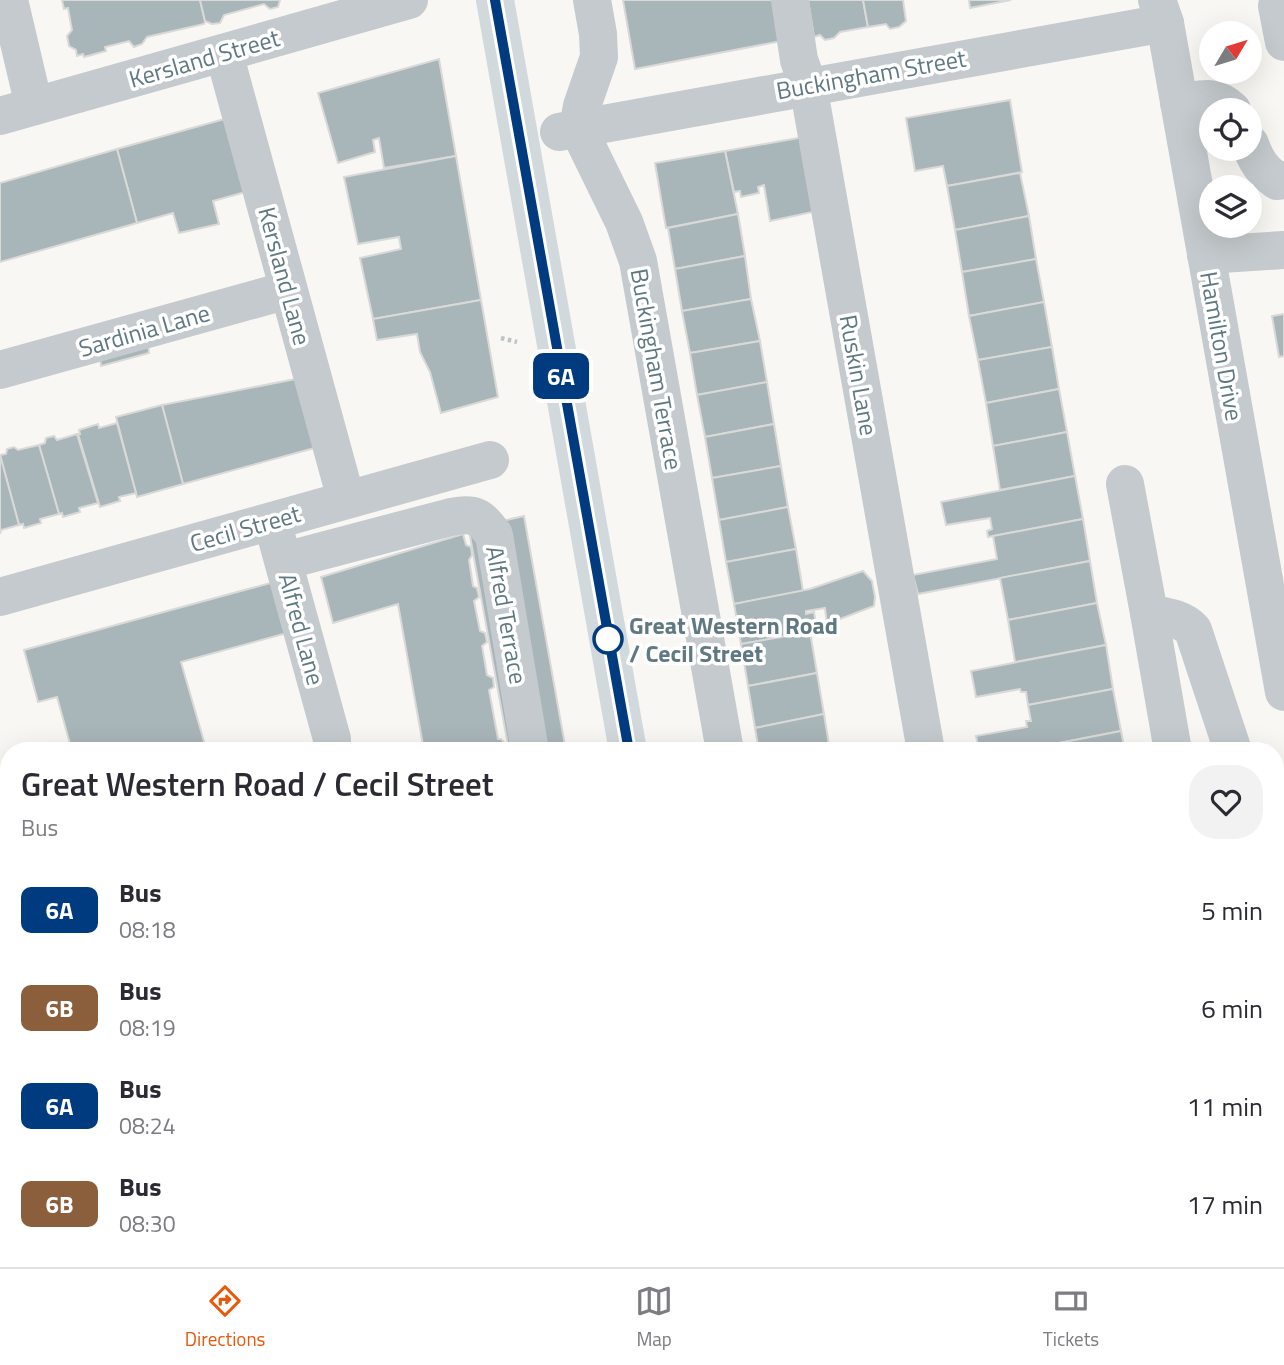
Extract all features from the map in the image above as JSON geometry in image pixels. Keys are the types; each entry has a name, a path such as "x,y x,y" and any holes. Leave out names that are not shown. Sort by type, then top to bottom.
{"main road":[{"path":"495,0 626,742"}],"street":[{"path":"9,0 17,111"},
{"name":"Kersland Street","path":"17,111 224,53 303,14 409,0"},
{"path":"569,130 582,106 599,57 592,0"},
{"name":"Ruskin Lane","path":"790,0 799,60 808,85 924,742"},
{"name":"Buckingham Street","path":"569,130 808,85 1161,11"},
{"name":"Hamilton Drive","path":"1161,11 1284,692"},
{"name":"Kersland Lane","path":"224,53 346,499"},
{"path":"1179,103 1199,100"},
{"name":"Buckingham Terrace","path":"569,130 624,222 638,261 723,742"},
{"path":"1256,161 1277,181 1284,180"},
{"path":"1206,255 1284,250"},
{"name":"Sardinia Lane","path":"0,370 288,290"},
{"name":"Cecil Street","path":"0,597 490,460"},
{"path":"1125,484 1171,742"},
{"name":"Alfred Terrace","path":"284,561 450,517 471,514 483,521 494,535 528,742"},
{"name":"Alfred Lane","path":"272,520 332,739"},
{"path":"1149,613 1180,620 1193,630 1230,742"}],"building":[{"path":"62,0 200,0 205,21 204,24 147,37 142,44 134,47 129,41 105,47 106,51 84,57 83,54 77,56 76,50 69,46 67,36 72,30 68,8 64,9"},
{"path":"200,0 280,0 278,7 270,9 264,4 224,15 220,23 212,24 205,21"},
{"path":"623,0 780,0 787,40 635,69"},
{"path":"808,0 863,0 868,27 840,32 834,38 825,40 820,35 814,37"},
{"path":"863,0 903,0 906,21 899,27 890,29 886,24 868,27"},
{"path":"969,0 1011,0 970,8"},
{"path":"439,59 456,156 384,168 379,138 373,140 375,152 338,163 318,93"},
{"path":"1010,100 1022,172 947,186 943,166 915,171 906,118"},
{"path":"228,118 249,191 213,201 219,224 179,233 173,213 137,223 117,149"},
{"path":"804,137 817,211 770,221 764,185 758,187 759,193 741,197 740,191 734,192 725,151"},
{"path":"117,149 137,223 0,262 0,183"},
{"path":"725,151 738,214 666,228 655,163"},
{"path":"456,156 481,300 373,319 360,258 401,249 399,237 358,244 344,177"},
{"path":"1020,173 1029,216 955,230 947,186"},
{"path":"738,214 745,256 675,269 668,228"},
{"path":"1029,216 1036,259 962,272 955,230"},
{"path":"745,256 751,299 682,311 675,269"},
{"path":"1036,259 1044,302 969,316 962,272"},
{"path":"751,299 760,341 690,353 682,311"},
{"path":"481,300 498,397 441,413 430,372 420,352 417,334 377,340 373,319"},
{"path":"1044,302 1052,347 978,360 969,316"},
{"path":"1284,314 1284,356 1279,357 1272,316"},
{"path":"760,341 767,382 697,395 690,353"},
{"path":"148,343 149,353 101,366 100,357"},
{"path":"1052,347 1059,389 986,403 978,360"},
{"path":"301,378 318,447 183,484 162,405"},
{"path":"767,382 774,424 705,437 697,395"},
{"path":"1059,389 1067,432 993,446 986,403"},
{"path":"162,405 183,484 137,497 116,417"},
{"path":"117,423 136,493 119,497 120,501 100,507 78,434 79,430 98,424 99,428"},
{"path":"774,424 781,466 712,478 705,437"},
{"path":"1067,432 1075,476 1000,490 993,446"},
{"path":"77,434 98,503 79,508 80,512 63,517 62,513 59,514 39,445 45,443 46,438 54,436 57,440"},
{"path":"39,445 59,514 40,519 41,523 24,528 23,524 19,525 0,455 6,454 7,449 14,447 18,450"},
{"path":"0,455 19,525 1,530 0,534"},
{"path":"781,466 788,507 719,520 712,478"},
{"path":"1075,476 1083,519 988,537 987,531 992,529 990,518 946,525 941,502"},
{"path":"464,503 502,521 524,516 564,742 507,742"},
{"path":"788,507 796,549 726,562 719,520"},
{"path":"1083,519 1090,561 918,594 913,575 997,559 993,536"},
{"path":"463,534 466,545 471,547 472,555 469,560 473,586 477,588 479,597 474,601 480,631 485,633 487,642 482,646 487,675 493,678 494,687 489,690 498,739 504,742 422,742 398,604 333,623 321,577"},
{"path":"796,549 803,591 734,604 726,562"},
{"path":"1090,561 1097,603 1008,620 1000,578"},
{"path":"863,571 872,581 874,606 827,624 825,608 806,611 806,614 814,612 816,625 809,626 810,632 741,644 734,604 810,589"},
{"path":"274,582 287,633 181,662 204,742 70,742 57,697 38,702 24,650"},
{"path":"1097,603 1106,645 1015,662 1008,620"},
{"path":"810,632 817,673 748,686 741,644"},
{"path":"1106,645 1113,689 1028,705 1026,692 1021,692 1020,689 976,697 971,671"},
{"path":"817,673 824,714 755,728 748,686"},
{"path":"1113,689 1121,731 1064,742 977,742 976,736 1027,727 1026,721 1031,721 1028,705"},
{"path":"824,714 829,742 757,742 755,728"},
{"path":"1121,731 1123,742 1064,742"}],"bus line":[{"name":"6A","path":"495,0 627,742"}],"place":[{"name":"Great Western Road / Cecil Street","path":"608,639"}]}
